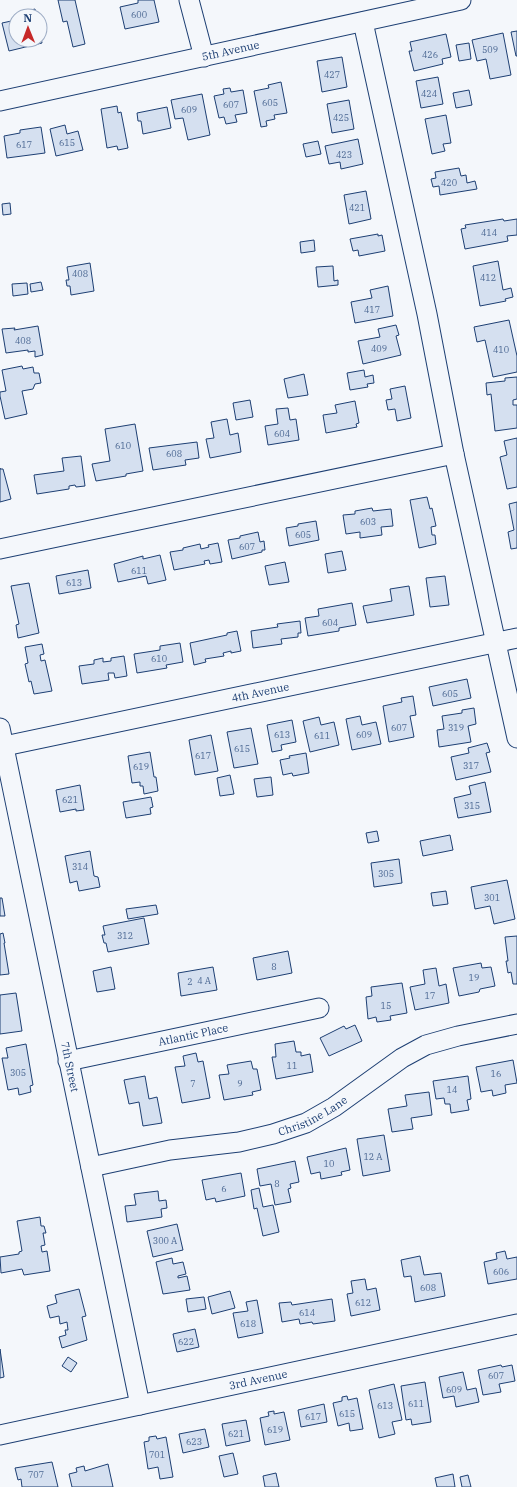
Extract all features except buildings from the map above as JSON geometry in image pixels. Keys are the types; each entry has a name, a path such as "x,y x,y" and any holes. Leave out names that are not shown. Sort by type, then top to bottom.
{"street":[{"path":"189,0 204,57"},
{"name":"5th Avenue","path":"0,102 461,0"},
{"path":"362,22 427,314 454,454 497,642 517,738"},
{"path":"0,549 454,454"},
{"name":"4th Avenue","path":"1,740 517,638"},
{"name":"7th Street","path":"1,740 140,1405"},
{"name":"Atlantic Place","path":"68,1061 318,1008"},
{"name":"Christine Lane","path":"91,1167 170,1150 239,1142 293,1128 306,1123 334,1107 402,1058 426,1045 458,1036 517,1024"},
{"name":"3rd Avenue","path":"0,1435 517,1324"}]}
